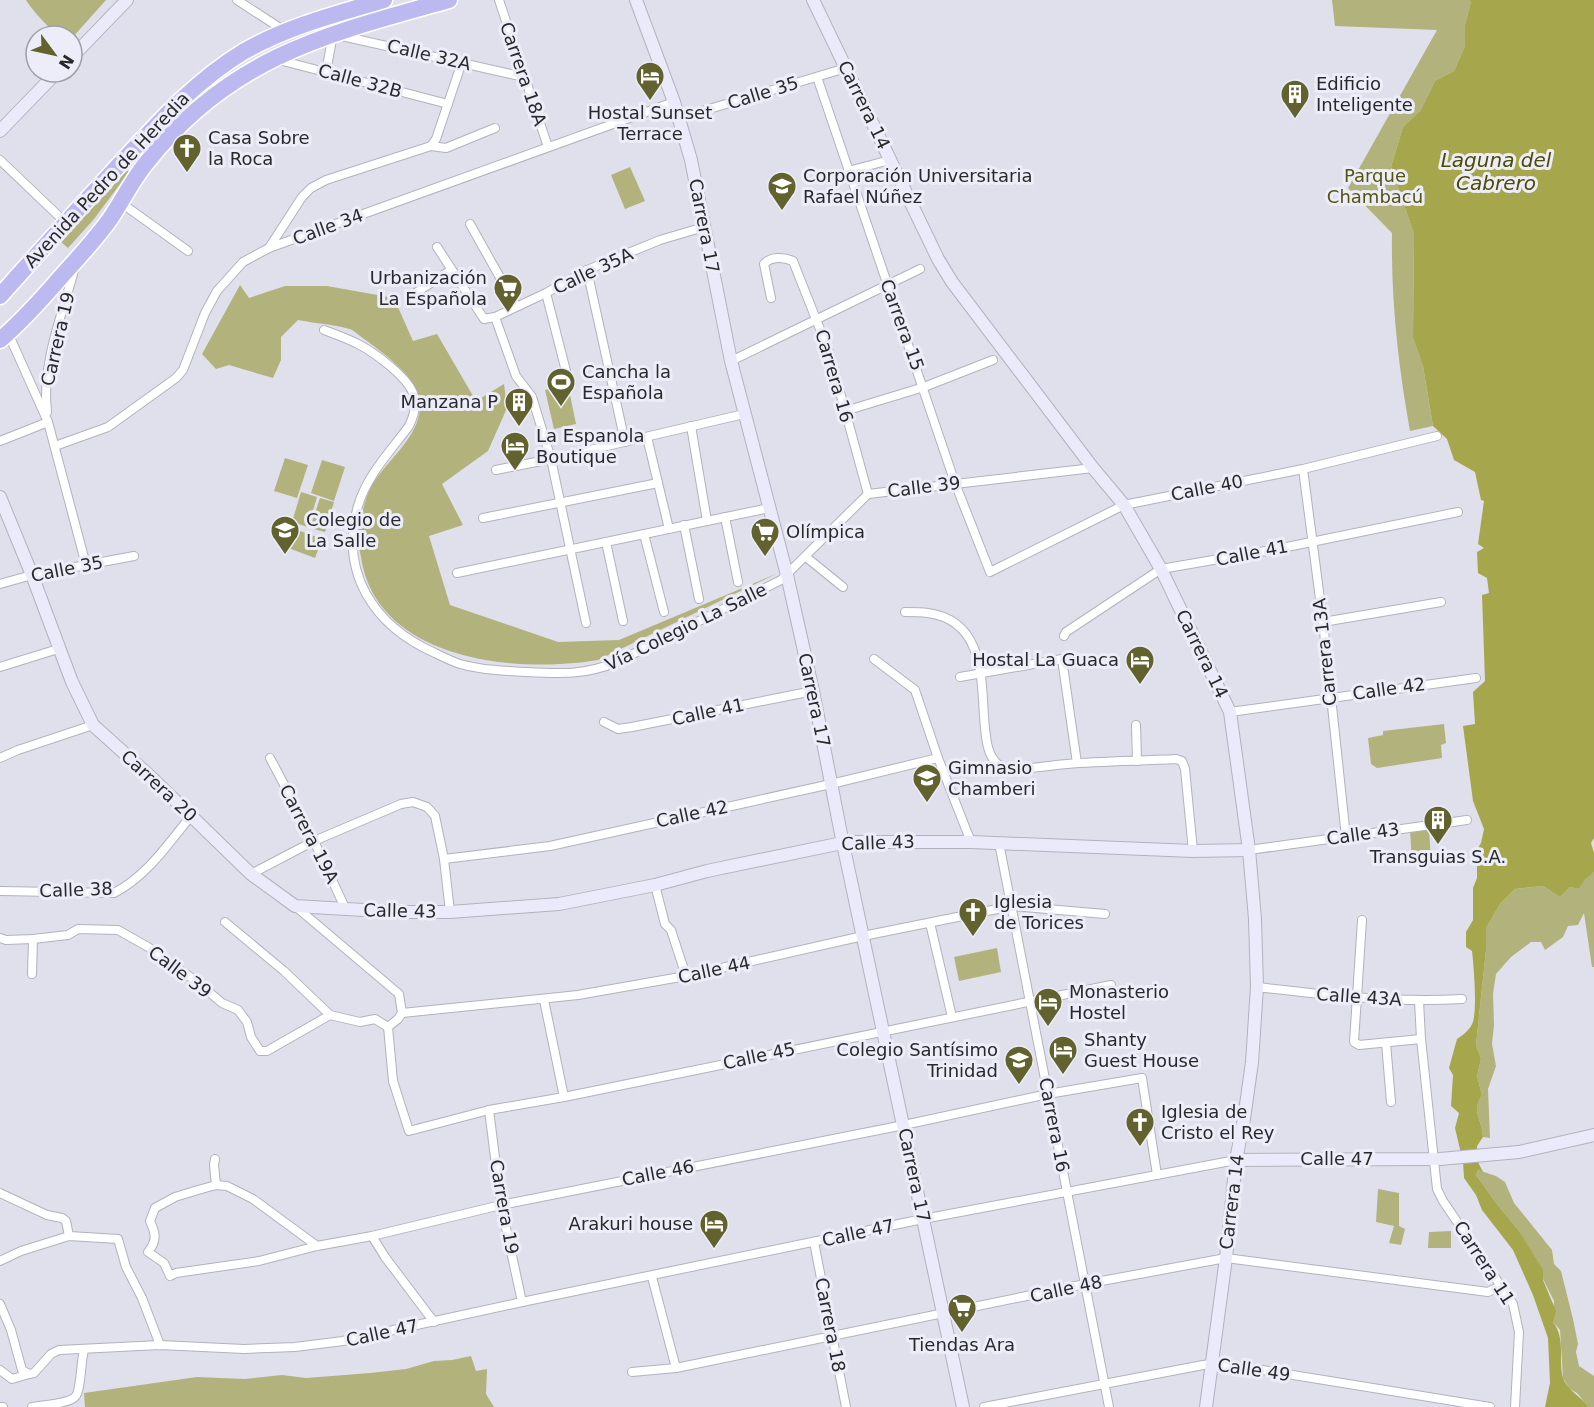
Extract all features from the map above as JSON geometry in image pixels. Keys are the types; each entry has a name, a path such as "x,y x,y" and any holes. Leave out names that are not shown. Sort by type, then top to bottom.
{"highway":[{"name":"Avenida Pedro de Heredia","path":"0,296 188,92 242,53 284,33 384,0"},
{"name":"Avenida Pedro de Heredia","path":"4,337 99,233 147,162 186,120 226,87 273,58 333,34 449,0"}],"main road":[{"path":"84,45 127,0"},
{"name":"Carrera 17","path":"636,0 674,102 691,160 744,414 787,575 813,691 963,1407"},
{"name":"Carrera 14","path":"813,0 938,260 952,282 1124,505 1161,569 1230,712 1249,850 1255,919 1257,987 1252,1062 1236,1160 1226,1258 1206,1407"},
{"path":"0,131 45,84"},
{"name":"Carrera 20","path":"0,497 32,575 58,649 93,724 251,874 295,906"},
{"name":"Calle 43","path":"295,906 346,910 450,912 559,904 655,885 707,870 843,842 971,842 1192,851 1249,850"},
{"name":"Calle 47","path":"1236,1160 1437,1159 1519,1152 1594,1136"}],"street":[{"path":"237,0 284,33"},
{"name":"Carrera 18A","path":"499,0 548,147"},
{"path":"326,72 333,34"},
{"name":"Calle 32A","path":"333,34 524,77"},
{"name":"Calle 32B","path":"273,58 448,104"},
{"path":"431,146 436,139 462,62"},
{"name":"Calle 35","path":"679,118 846,68"},
{"name":"Carrera 15","path":"817,77 955,483 990,572"},
{"name":"Calle 34","path":"55,446 108,427 177,378 183,370 217,291 243,262 269,248 674,102"},
{"path":"269,248 302,197 311,188 326,180 431,146 446,148 495,128"},
{"path":"0,160 66,223"},
{"path":"848,171 890,160"},
{"path":"120,202 188,251"},
{"path":"470,224 516,306"},
{"name":"Calle 35A","path":"451,270 484,320 546,293 587,270 660,240 704,227"},
{"path":"417,292 451,270 437,247"},
{"name":"Carrera 19","path":"78,258 48,368 45,396 48,422 86,565"},
{"name":"Carrera 16","path":"771,298 764,264 768,260 781,258 793,261 829,352 868,494"},
{"path":"732,361 920,269"},
{"path":"587,270 625,442"},
{"path":"546,293 566,371"},
{"path":"495,316 516,376 532,397 551,459 586,623"},
{"name":"Vía Colegio La Salle","path":"324,330 369,349 407,381 415,396 413,417 370,477 358,506 353,530 353,559 366,597 379,613 421,647 457,663 482,669 545,673 586,672 617,662 771,586 787,575"},
{"name":"Carrera 19","path":"4,337 48,422"},
{"path":"845,411 924,387 993,360"},
{"path":"495,470 744,414"},
{"path":"0,441 48,422"},
{"path":"691,426 707,521"},
{"name":"Calle 40","path":"990,572 1124,505 1303,469 1437,436"},
{"path":"647,437 669,529"},
{"name":"Calle 39","path":"787,575 868,494 1094,468"},
{"name":"Carrera 13A","path":"1303,469 1323,622 1346,837"},
{"path":"483,518 658,483"},
{"path":"457,573 769,508"},
{"name":"Calle 41","path":"1064,636 1066,632 1161,569 1312,542 1458,512"},
{"path":"725,517 738,582"},
{"path":"684,525 699,599"},
{"path":"644,534 664,612"},
{"path":"606,542 623,621"},
{"name":"Calle 35","path":"0,584 32,575 134,556"},
{"path":"806,557 843,587"},
{"path":"1323,622 1441,602"},
{"path":"905,612 929,613 949,620 971,641 982,673 982,703 987,744 990,756 996,763 1007,768 1176,759 1182,761 1185,769 1192,851"},
{"path":"0,667 58,649"},
{"path":"874,658 915,690 938,758 971,842"},
{"path":"960,677 1062,659 1077,763"},
{"name":"Calle 42","path":"1230,712 1476,678"},
{"name":"Calle 41","path":"604,722 618,729 632,727 813,691"},
{"path":"0,758 93,724"},
{"path":"1136,725 1137,761"},
{"name":"Carrera 19A","path":"270,758 314,841 346,910"},
{"name":"Calle 42","path":"444,859 550,846 938,758"},
{"path":"251,874 314,841 401,804 413,802 427,807 435,816 444,859 450,912"},
{"name":"Calle 38","path":"0,891 114,893 144,873 191,816"},
{"name":"Calle 43","path":"1249,850 1467,820"},
{"name":"Carrera 16","path":"999,843 1109,1407"},
{"path":"655,885 665,924 671,930 686,976"},
{"name":"Carrera 20","path":"295,906 399,994 402,1013"},
{"name":"Calle 44","path":"402,1013 544,1000 686,976 863,936 1012,906 1105,914"},
{"path":"1362,920 1359,998 1354,1042 1356,1045 1420,1039"},
{"path":"225,922 284,971 330,1015 360,1022 375,1019 388,1027 402,1013"},
{"path":"930,923 952,1017"},
{"name":"Calle 39","path":"33,939 68,935 78,930 118,930 148,947 196,981 222,1003 238,1010 247,1023 251,1038 261,1052 267,1052 330,1015"},
{"path":"0,938 6,940 33,939 32,974"},
{"name":"Calle 45","path":"388,1027 393,1081 409,1131 489,1110 564,1097 1111,985"},
{"name":"Calle 43A","path":"1257,987 1359,998 1419,1001 1462,999"},
{"path":"544,1000 564,1097"},
{"name":"Carrera 11","path":"1419,1001 1420,1039 1437,1159 1437,1189 1513,1304 1519,1332 1515,1407"},
{"path":"1386,1043 1391,1102"},
{"name":"Calle 46","path":"216,1185 175,1197 155,1208 150,1221 156,1242 148,1252 164,1263 170,1276 372,1236 501,1205 1048,1094 1142,1078 1157,1175"},
{"name":"Carrera 19","path":"489,1110 501,1205 522,1302"},
{"path":"215,1159 216,1185 237,1190 253,1198 317,1246"},
{"name":"Calle 47","path":"29,1374 34,1373 51,1354 59,1350 160,1345 244,1349 295,1347 343,1341 924,1219 1236,1160"},
{"path":"0,1193 46,1215 62,1218 66,1221 69,1236"},
{"path":"0,1261 21,1251 69,1236 118,1239 126,1267 142,1298 160,1345"},
{"path":"372,1236 434,1322"},
{"name":"Carrera 18","path":"814,1242 846,1407"},
{"name":"Calle 48","path":"632,1372 676,1368 1085,1284 1226,1258 1488,1292 1501,1286"},
{"path":"652,1277 676,1368"},
{"path":"0,1304 11,1330 22,1370 29,1374"},
{"path":"32,1407 75,1398 79,1392 84,1350"},
{"name":"Calle 49","path":"984,1407 1104,1382 1212,1364 1490,1407"},
{"path":"0,1371 12,1379 29,1374"}],"green space":[{"path":"26,0 106,0 84,25 46,24"},
{"name":"Parque Chambacú","path":"1332,0 1469,0 1471,2 1465,25 1465,46 1454,71 1435,81 1420,111 1403,127 1391,167 1414,234 1413,338 1423,366 1433,426 1410,431 1396,332 1392,233 1348,188 1437,30 1335,26"},
{"path":"630,167 645,201 625,209 611,175"},
{"path":"126,169 129,172 94,219 68,248 61,242"},
{"path":"240,285 249,298 285,286 327,286 394,298 413,341 437,334 476,401 504,384 507,408 488,451 442,484 463,525 429,536 450,605 558,642 619,640 778,573 598,660 565,664 490,661 454,652 421,639 393,619 372,592 358,539 369,491 414,429 420,406 415,386 392,361 352,330 298,320 281,337 281,360 273,378 229,365 216,369 202,354"},
{"name":"Cancha la Española","path":"568,385 576,424 554,429 545,390"},
{"path":"285,458 308,465 297,498 274,491"},
{"path":"322,460 345,467 334,501 311,493"},
{"path":"301,492 317,497 308,527 292,522"},
{"path":"320,498 334,502 325,532 310,528"},
{"path":"289,527 322,539 315,558 283,546"},
{"path":"1444,724 1446,743 1441,745 1442,758 1377,768 1371,764 1368,738 1383,735 1383,731"},
{"path":"1429,828 1431,862 1412,863 1410,830"},
{"path":"1594,872 1594,967 1592,967 1584,913 1578,925 1568,926 1563,937 1545,950 1541,942 1531,942 1511,957 1496,974 1493,994 1492,1044 1496,1066 1488,1089 1490,1138 1483,1137 1477,1111 1482,1095 1477,1076 1481,1059 1476,1045 1486,950 1486,928 1500,904 1515,889 1543,886 1560,897 1570,887 1579,889 1585,878"},
{"path":"997,948 1001,972 959,981 954,957"},
{"path":"1478,1170 1496,1176 1505,1182 1514,1203 1552,1250 1554,1264 1561,1271 1573,1319 1579,1366 1594,1376 1594,1407 1588,1407 1578,1394 1569,1388 1563,1378 1560,1330 1553,1322 1554,1301 1519,1231 1476,1175"},
{"path":"1378,1189 1399,1193 1399,1226 1405,1229 1401,1245 1389,1243 1394,1226 1376,1222"},
{"path":"1451,1231 1451,1248 1428,1248 1429,1232"},
{"path":"471,1356 476,1371 487,1369 486,1394 494,1407 85,1407 84,1393 197,1377 245,1379 282,1375 306,1378 406,1369 434,1361"}],"water":[{"name":"Laguna del Cabrero","path":"1469,0 1594,0 1594,838 1591,843 1594,853 1594,872 1585,879 1579,889 1570,887 1560,897 1543,886 1515,889 1500,904 1486,928 1486,950 1476,1045 1481,1059 1477,1076 1482,1095 1477,1111 1483,1137 1477,1146 1478,1162 1483,1172 1478,1170 1476,1175 1519,1231 1543,1270 1543,1280 1556,1311 1553,1322 1561,1342 1563,1378 1588,1407 1545,1407 1550,1383 1548,1338 1533,1295 1513,1250 1482,1210 1476,1195 1464,1178 1463,1162 1455,1128 1459,1113 1451,1106 1453,1075 1449,1068 1457,1039 1468,1030 1473,1022 1475,1007 1472,951 1466,947 1466,932 1473,920 1473,888 1477,878 1475,853 1481,843 1484,829 1473,801 1463,726 1475,724 1473,692 1485,681 1482,595 1489,593 1487,578 1478,573 1477,552 1484,548 1478,544 1484,501 1481,500 1475,472 1454,460 1447,439 1433,426 1423,366 1413,338 1414,234 1391,167 1403,127 1420,111 1435,81 1454,71 1465,46 1465,25 1471,2"}],"place":[{"name":"Hostal Sunset Terrace","path":"650,102"},
{"name":"Edificio Inteligente","path":"1295,120"},
{"name":"Casa Sobre la Roca","path":"187,174"},
{"name":"Corporación Universitaria Rafael Núñez","path":"782,212"},
{"name":"Urbanización La Española","path":"508,314"},
{"name":"Cancha la Española","path":"561,408"},
{"name":"Manzana P","path":"519,428"},
{"name":"La Espanola Boutique","path":"515,472"},
{"name":"Colegio de La Salle","path":"285,556"},
{"name":"Olímpica","path":"765,558"},
{"name":"Hostal La Guaca","path":"1140,686"},
{"name":"Gimnasio Chamberi","path":"927,804"},
{"name":"Transguias S.A.","path":"1438,846"},
{"name":"Iglesia de Torices","path":"973,938"},
{"name":"Monasterio Hostel","path":"1048,1028"},
{"name":"Shanty Guest House","path":"1063,1076"},
{"name":"Colegio Santísimo Trinidad","path":"1019,1086"},
{"name":"Iglesia de Cristo el Rey","path":"1140,1148"},
{"name":"Arakuri house","path":"714,1250"},
{"name":"Tiendas Ara","path":"962,1334"}]}
